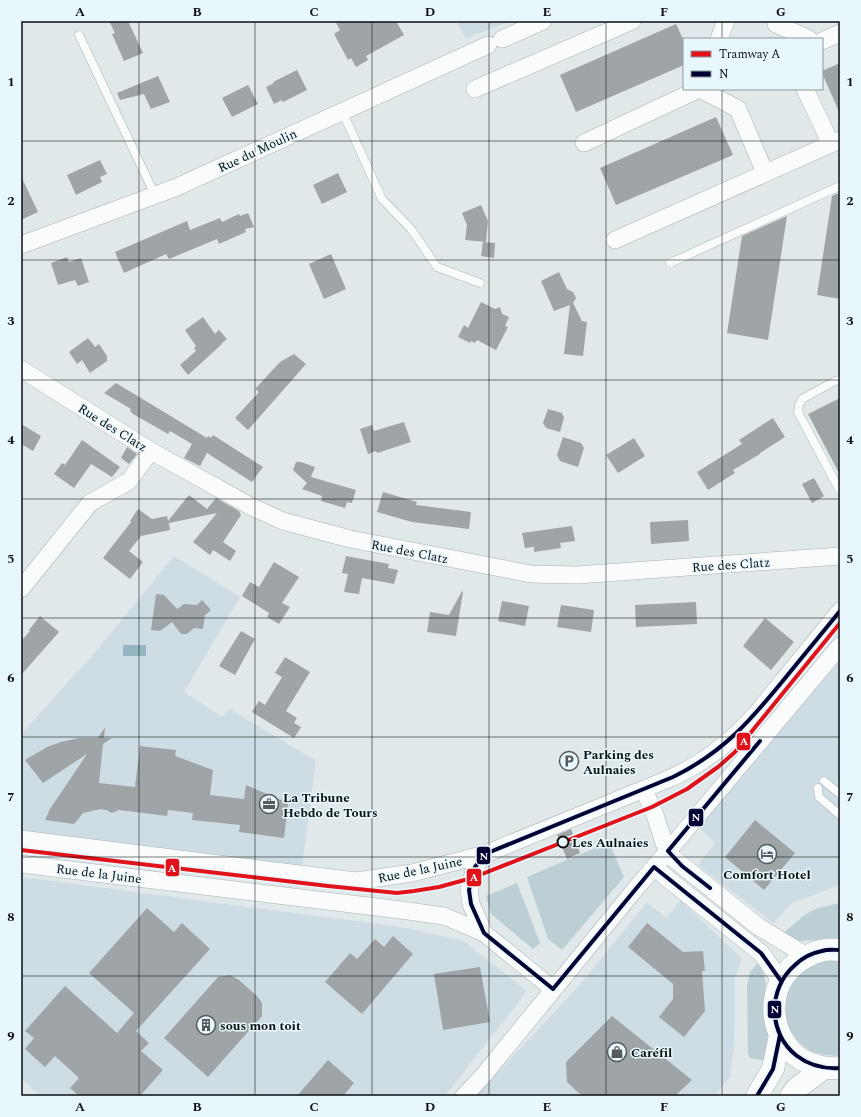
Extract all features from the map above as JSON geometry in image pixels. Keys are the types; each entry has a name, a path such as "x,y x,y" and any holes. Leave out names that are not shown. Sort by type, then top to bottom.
{"main road":[{"path":"832,1068 806,1062 791,1051 780,1035 775,1022 774,1008 776,994 781,981 792,966 807,956 825,950 840,950"},
{"path":"757,1096 772,1069 780,1035"},
{"path":"791,1096 798,1088 832,1068"}],"street":[{"name":"Rue du Moulin","path":"21,245 184,183 543,21"},
{"path":"475,88 632,21"},
{"path":"719,38 726,21"},
{"path":"771,23 807,38"},
{"path":"823,41 840,34"},
{"path":"584,143 698,90"},
{"path":"702,90 739,112 765,173"},
{"path":"615,240 836,142 806,90"},
{"name":"Rue des Clatz","path":"21,368 151,451 254,508 283,521 350,539 532,574 577,575 840,556"},
{"path":"21,589 90,503 129,481 151,451"},
{"name":"Rue de la Juine","path":"21,839 356,881 412,873 486,854 644,790 693,766 716,752 756,714 840,611"},
{"path":"464,1096 482,1077 654,867 840,646"},
{"path":"644,790 655,815 664,843 672,858 759,927 807,956"},
{"name":"Rue de la Juine","path":"484,934 471,904 469,890 475,867 486,854"},
{"name":"Rue de la Juine","path":"21,864 444,916 484,934 553,989"},
{"path":"654,867 761,953 781,981"}],"lane":[{"path":"79,35 155,195"},
{"path":"342,112 382,199 411,229 437,267 480,283"},
{"path":"670,263 840,186"},
{"path":"840,380 835,381 802,399 798,412 840,491"},
{"path":"824,781 840,794"},
{"path":"818,788 819,797 840,815"}],"shaded area":[{"path":"456,21 511,21 466,38"},
{"path":"174,556 240,597 184,692 222,717 230,709 316,761 302,866 21,831 21,734 92,656"},
{"path":"840,656 840,885 792,903 773,923 698,865 715,843 698,827"},
{"path":"609,842 624,877 562,950 548,939 527,877"},
{"path":"21,877 401,927 463,941 527,991 445,1096 41,1096 21,1078"},
{"path":"517,883 540,943 533,949 491,914 486,896"},
{"path":"681,900 742,959 735,977 734,1048 730,1077 714,1096 476,1096 577,988 647,902 666,918"},
{"path":"840,903 840,938 800,941 781,935 806,914 818,908"},
{"path":"826,960 840,960 840,1056 819,1054 808,1049 799,1041 792,1033 787,1023 785,1012 788,991 801,972 814,963"},
{"path":"758,963 764,975 766,984 764,1002 768,1033 765,1061 750,1058 748,1054 747,986 750,972"}],"water":[{"path":"123,645 146,645 146,656 123,656"}],"building":[{"path":"109,21 128,21 143,53 124,61 112,34 115,33"},
{"path":"335,21 396,21 404,35 366,56 368,60 356,67 351,58 348,60 334,34 340,30"},
{"path":"676,24 683,39 683,65 576,112 560,75"},
{"path":"840,63 840,114 823,75 823,71"},
{"path":"297,70 307,90 283,102 282,100 274,104 266,87"},
{"path":"158,76 170,102 151,109 144,94 120,100 117,93"},
{"path":"248,85 258,104 232,117 222,98"},
{"path":"716,117 733,155 616,205 600,168"},
{"path":"100,160 107,174 100,177 102,182 76,195 67,175"},
{"path":"338,173 347,192 322,204 313,185"},
{"path":"21,176 38,212 21,220"},
{"path":"840,194 840,299 817,295 832,196"},
{"path":"481,205 488,221 486,242 465,240 467,225 462,213"},
{"path":"248,213 254,227 245,229 246,232 219,244 217,239 169,259 166,254 124,273 115,252 187,221 190,230 220,218 222,222 239,214 240,216"},
{"path":"787,216 768,340 727,333 742,236"},
{"path":"483,242 495,243 494,258 481,256"},
{"path":"331,254 346,289 324,299 309,264"},
{"path":"67,257 69,262 81,258 89,282 78,286 75,280 58,285 51,263"},
{"path":"559,272 567,289 573,292 576,298 573,303 582,321 587,322 583,356 564,354 570,305 554,311 541,281"},
{"path":"481,302 495,309 500,307 502,314 509,317 505,326 508,327 496,350 477,340 475,343 471,341 470,343 458,337 464,325 468,328"},
{"path":"203,317 215,334 219,330 227,339 188,375 180,365 196,351 194,348 196,346 185,330"},
{"path":"88,338 95,347 99,344 107,356 107,361 90,373 82,360 77,364 69,352"},
{"path":"294,354 306,364 248,430 235,418 259,392 255,389 280,362"},
{"path":"116,383 207,438 208,436 211,438 213,435 263,467 252,482 207,453 200,466 184,458 192,444 170,431 168,434 133,414 130,411 131,409 104,393"},
{"path":"840,398 840,475 808,414"},
{"path":"548,409 562,413 564,418 560,432 546,428 543,423"},
{"path":"773,418 785,437 733,470 735,473 708,490 697,472 742,444 739,440"},
{"path":"404,422 411,442 377,453 376,451 368,454 360,429 372,425 374,431"},
{"path":"21,424 41,436 33,451 21,444"},
{"path":"563,437 581,443 584,448 578,467 560,461 557,455"},
{"path":"634,438 645,456 618,473 606,455"},
{"path":"82,440 120,467 112,477 91,464 74,488 54,474 62,463 65,465"},
{"path":"127,447 137,454 129,464 121,458"},
{"path":"296,462 301,462 315,467 311,477 356,490 352,503 347,502 345,508 321,501 322,496 302,489 307,483 293,470"},
{"path":"814,478 824,496 812,503 802,484"},
{"path":"383,492 417,502 416,505 471,512 469,529 412,522 377,512"},
{"path":"189,495 207,509 216,498 239,511 241,515 223,542 236,551 230,561 213,550 210,555 193,542 217,513 169,523 170,530 141,536 129,551 143,562 130,579 103,558 131,522 130,521 138,509 152,519 167,516 168,521"},
{"path":"688,520 689,541 651,544 650,522"},
{"path":"572,526 575,541 560,543 561,548 534,552 534,547 525,548 522,533"},
{"path":"346,556 389,564 388,568 398,570 394,584 362,578 359,594 344,592 348,574 342,573"},
{"path":"274,562 299,577 282,603 290,607 279,624 267,617 269,613 242,596 250,582 259,587"},
{"path":"462,591 456,636 427,632 430,612 449,615"},
{"path":"156,594 164,595 177,609 184,604 197,605 202,600 211,610 205,615 203,629 194,628 187,634 181,634 172,622 160,631 151,630"},
{"path":"502,601 529,606 525,626 498,621"},
{"path":"696,602 697,624 636,627 635,605"},
{"path":"561,605 594,610 591,632 557,627"},
{"path":"40,616 59,632 21,675 21,641"},
{"path":"765,618 794,642 771,670 743,646"},
{"path":"241,631 255,639 235,675 219,666"},
{"path":"285,657 310,672 286,711 297,718 294,723 301,727 294,738 252,712 259,701 265,705 282,677 275,673"},
{"path":"105,727 104,738 112,738 103,744 99,783 135,787 140,746 176,750 175,756 213,770 210,795 244,799 246,785 288,803 284,838 239,832 240,825 192,820 193,813 168,810 167,816 119,810 112,813 101,809 83,813 74,824 45,820 50,809 87,754 43,783 25,760 47,747 61,742 79,738 98,738"},
{"path":"755,820 795,853 764,890 725,857"},
{"path":"571,829 580,853 567,859 557,835"},
{"path":"147,908 174,932 182,923 210,949 136,1031 149,1043 141,1051 163,1070 140,1096 79,1096 70,1088 79,1078 55,1056 45,1067 25,1049 34,1038 25,1031 65,986 117,1033 134,1013 89,973"},
{"path":"647,923 683,952 703,951 705,971 702,971 705,1011 684,1037 659,1017 673,999 673,984 628,947"},
{"path":"393,936 413,954 362,1014 325,982 350,953 357,959 375,939 384,947"},
{"path":"480,967 490,1022 443,1030 434,974"},
{"name":"sous mon toit","path":"230,975 239,980 258,997 262,1003 262,1016 208,1077 164,1038 218,977"},
{"name":"Caréfil","path":"612,1016 692,1080 675,1096 582,1096 567,1082 566,1062"},
{"path":"328,1060 354,1083 343,1096 297,1096"}],"tram line":[{"name":"A","path":"21,850 397,893 439,887 472,878 652,807 687,789 718,767 735,752 840,623"}],"transit line":[{"name":"N","path":"781,981 761,953 654,867 553,989 484,933 471,904 469,890 475,867 485,854 673,777 707,757 722,746 736,734 761,707 840,611"},
{"name":"N","path":"710,888 682,866 668,851 760,741"},
{"name":"N","path":"840,950 826,950 815,953 798,962 786,975 780,986 776,998 775,1010 776,1023 780,1035 787,1046 797,1056 817,1066 840,1068"},
{"name":"N","path":"757,1096 773,1069 780,1035"}],"place":[{"name":"Parking des Aulnaies","path":"569,761"},
{"name":"La Tribune Hebdo de Tours","path":"269,804"},
{"name":"Les Aulnaies","path":"563,842"},
{"name":"Comfort Hotel","path":"767,854"},
{"name":"sous mon toit","path":"206,1025"},
{"name":"Caréfil","path":"617,1052"}]}
